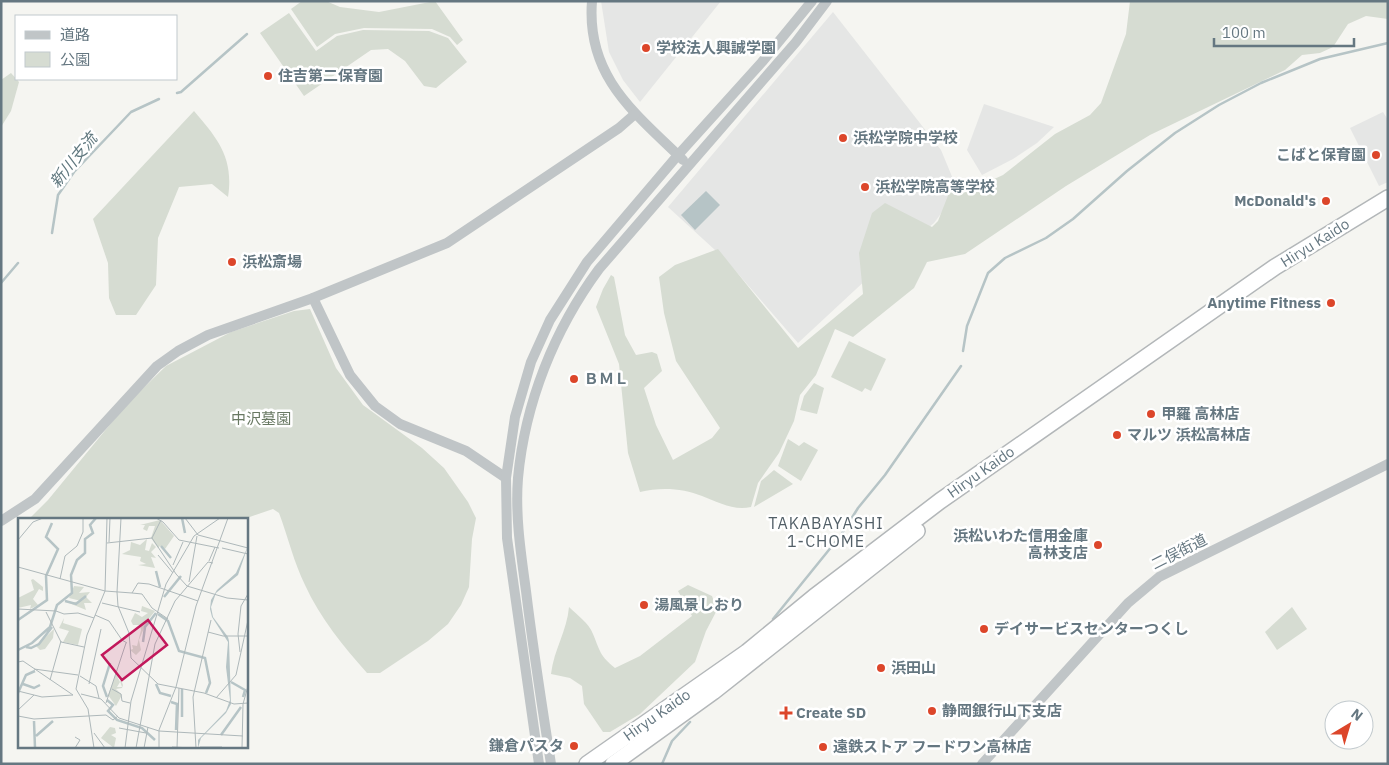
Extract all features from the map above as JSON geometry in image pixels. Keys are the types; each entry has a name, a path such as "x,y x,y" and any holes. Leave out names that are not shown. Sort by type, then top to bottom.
{"highway":[{"name":"Hiryu Kaido","path":"587,764 747,652 814,597 956,490 1274,267 1388,198"},
{"name":"Hiryu Kaido","path":"613,764 713,692 946,508 1176,349 1234,305 1388,208"}],"street":[{"path":"592,1 591,14 600,61 617,94 687,164"},
{"path":"540,764 507,538 506,478 515,417 531,362 550,320 587,262 678,155 762,62 812,1"},
{"path":"551,764 534,659 519,535 518,480 522,448 544,367 582,291 687,164 796,42 827,1"},
{"path":"1,521 35,499 157,366 178,351 208,335 313,298 454,239 611,133 635,114"},
{"path":"313,298 350,376 375,406 400,424 466,451 506,478"},
{"name":"二俣街道","path":"982,764 1128,602 1159,577 1388,464"}],"shaded area":[{"name":"学校法人興誠学園","path":"601,1 721,1 640,102 623,80 609,52"},
{"name":"学校法人興誠学園","path":"833,12 941,150 958,191 934,223 883,264 798,343 727,261 668,207"},
{"path":"984,104 1054,127 1037,143 1013,159 982,175 967,150"},
{"name":"こばと保育園","path":"1383,112 1388,120 1388,182 1379,186 1350,128"},
{"path":"706,191 720,205 695,230 681,215"}],"green space":[{"path":"302,1 326,1 340,7 379,12 435,1 463,40 457,45 450,37 432,29 364,28 335,34 317,47 291,9"},
{"path":"1130,1 1388,1 1388,19 1366,16 1348,24 1333,47 1320,53 1302,55 1285,70 1150,135 1066,186 965,254 927,262 914,288 853,337 835,329 816,375 800,395 794,421 779,453 758,483 751,507 732,507 695,493 679,490 655,489 640,492 628,453 619,364 596,307 611,275 614,277 625,335 636,355 652,352 657,354 662,371 644,388 656,425 673,460 712,438 720,428 676,361 664,313 659,277 675,265 718,249 798,348 863,294 859,253 872,213 885,203 932,227 938,221 949,193 961,180 981,185 1003,175 1055,134 1090,115 1101,103 1126,34"},
{"path":"289,13 316,51 337,36 363,30 429,31 448,38 467,62 436,88 424,86 405,61 388,49 371,50 304,96 260,33"},
{"path":"11,73 15,80 19,82 11,111 1,127 1,80"},
{"path":"194,111 217,140 226,160 229,171 228,197 212,184 179,187 158,238 156,285 136,315 116,315 109,298 108,263 93,219"},
{"name":"中沢墓園","path":"310,309 336,368 363,405 422,448 444,468 468,502 476,518 472,539 469,587 461,605 448,624 428,641 380,673 367,673 325,620 301,577 279,513 273,509 247,518 30,518 48,500 126,405 166,366 231,332 294,311"},
{"path":"849,341 886,359 871,391 865,388 862,392 831,377"},
{"path":"814,383 824,388 817,414 800,410 804,396"},
{"path":"788,439 799,446 804,442 818,450 801,481 778,466"},
{"path":"774,470 793,484 754,507 761,481"},
{"path":"688,585 712,596 717,610 706,631 695,662 640,714 610,732 603,732 584,704 582,686 570,678 551,674 566,624 569,607 589,626 601,653 615,668 640,656 692,616 678,591"},
{"path":"1292,607 1307,629 1277,650 1265,632"}],"waterway":[{"path":"177,93 181,92 247,34"},
{"path":"963,351 967,326 988,273 1005,258 1046,238 1073,219 1127,171 1175,133 1219,105 1261,83 1320,59 1388,43"},
{"name":"新川支流","path":"52,233 58,195 74,172 131,112 159,99"},
{"name":"新川支流","path":"1,283 18,263"},
{"path":"773,619 841,535 858,508 885,475 961,366"},
{"path":"662,764 672,741 690,722"}],"place":[{"name":"学校法人興誠学園","path":"646,48"},
{"name":"住吉第二保育園","path":"268,76"},
{"name":"浜松学院中学校","path":"843,138"},
{"name":"こばと保育園","path":"1376,155"},
{"name":"浜松学院高等学校","path":"865,187"},
{"name":"McDonald's","path":"1326,201"},
{"name":"浜松斎場","path":"232,262"},
{"name":"Anytime Fitness","path":"1331,303"},
{"name":"ＢＭＬ","path":"574,379"},
{"name":"甲羅 高林店","path":"1151,414"},
{"name":"マルツ 浜松高林店","path":"1117,435"},
{"name":"浜松いわた信用金庫 高林支店","path":"1098,545"},
{"name":"湯風景しおり","path":"644,605"},
{"name":"デイサービスセンターつくし","path":"984,629"},
{"name":"浜田山","path":"881,668"},
{"name":"静岡銀行山下支店","path":"932,711"},
{"name":"Create SD","path":"786,713"},
{"name":"鎌倉パスタ","path":"574,746"},
{"name":"遠鉄ストア フードワン高林店","path":"823,747"}],"district":[{"name":"TAKABAYASHI 1-CHOME","path":"826,532"}]}
